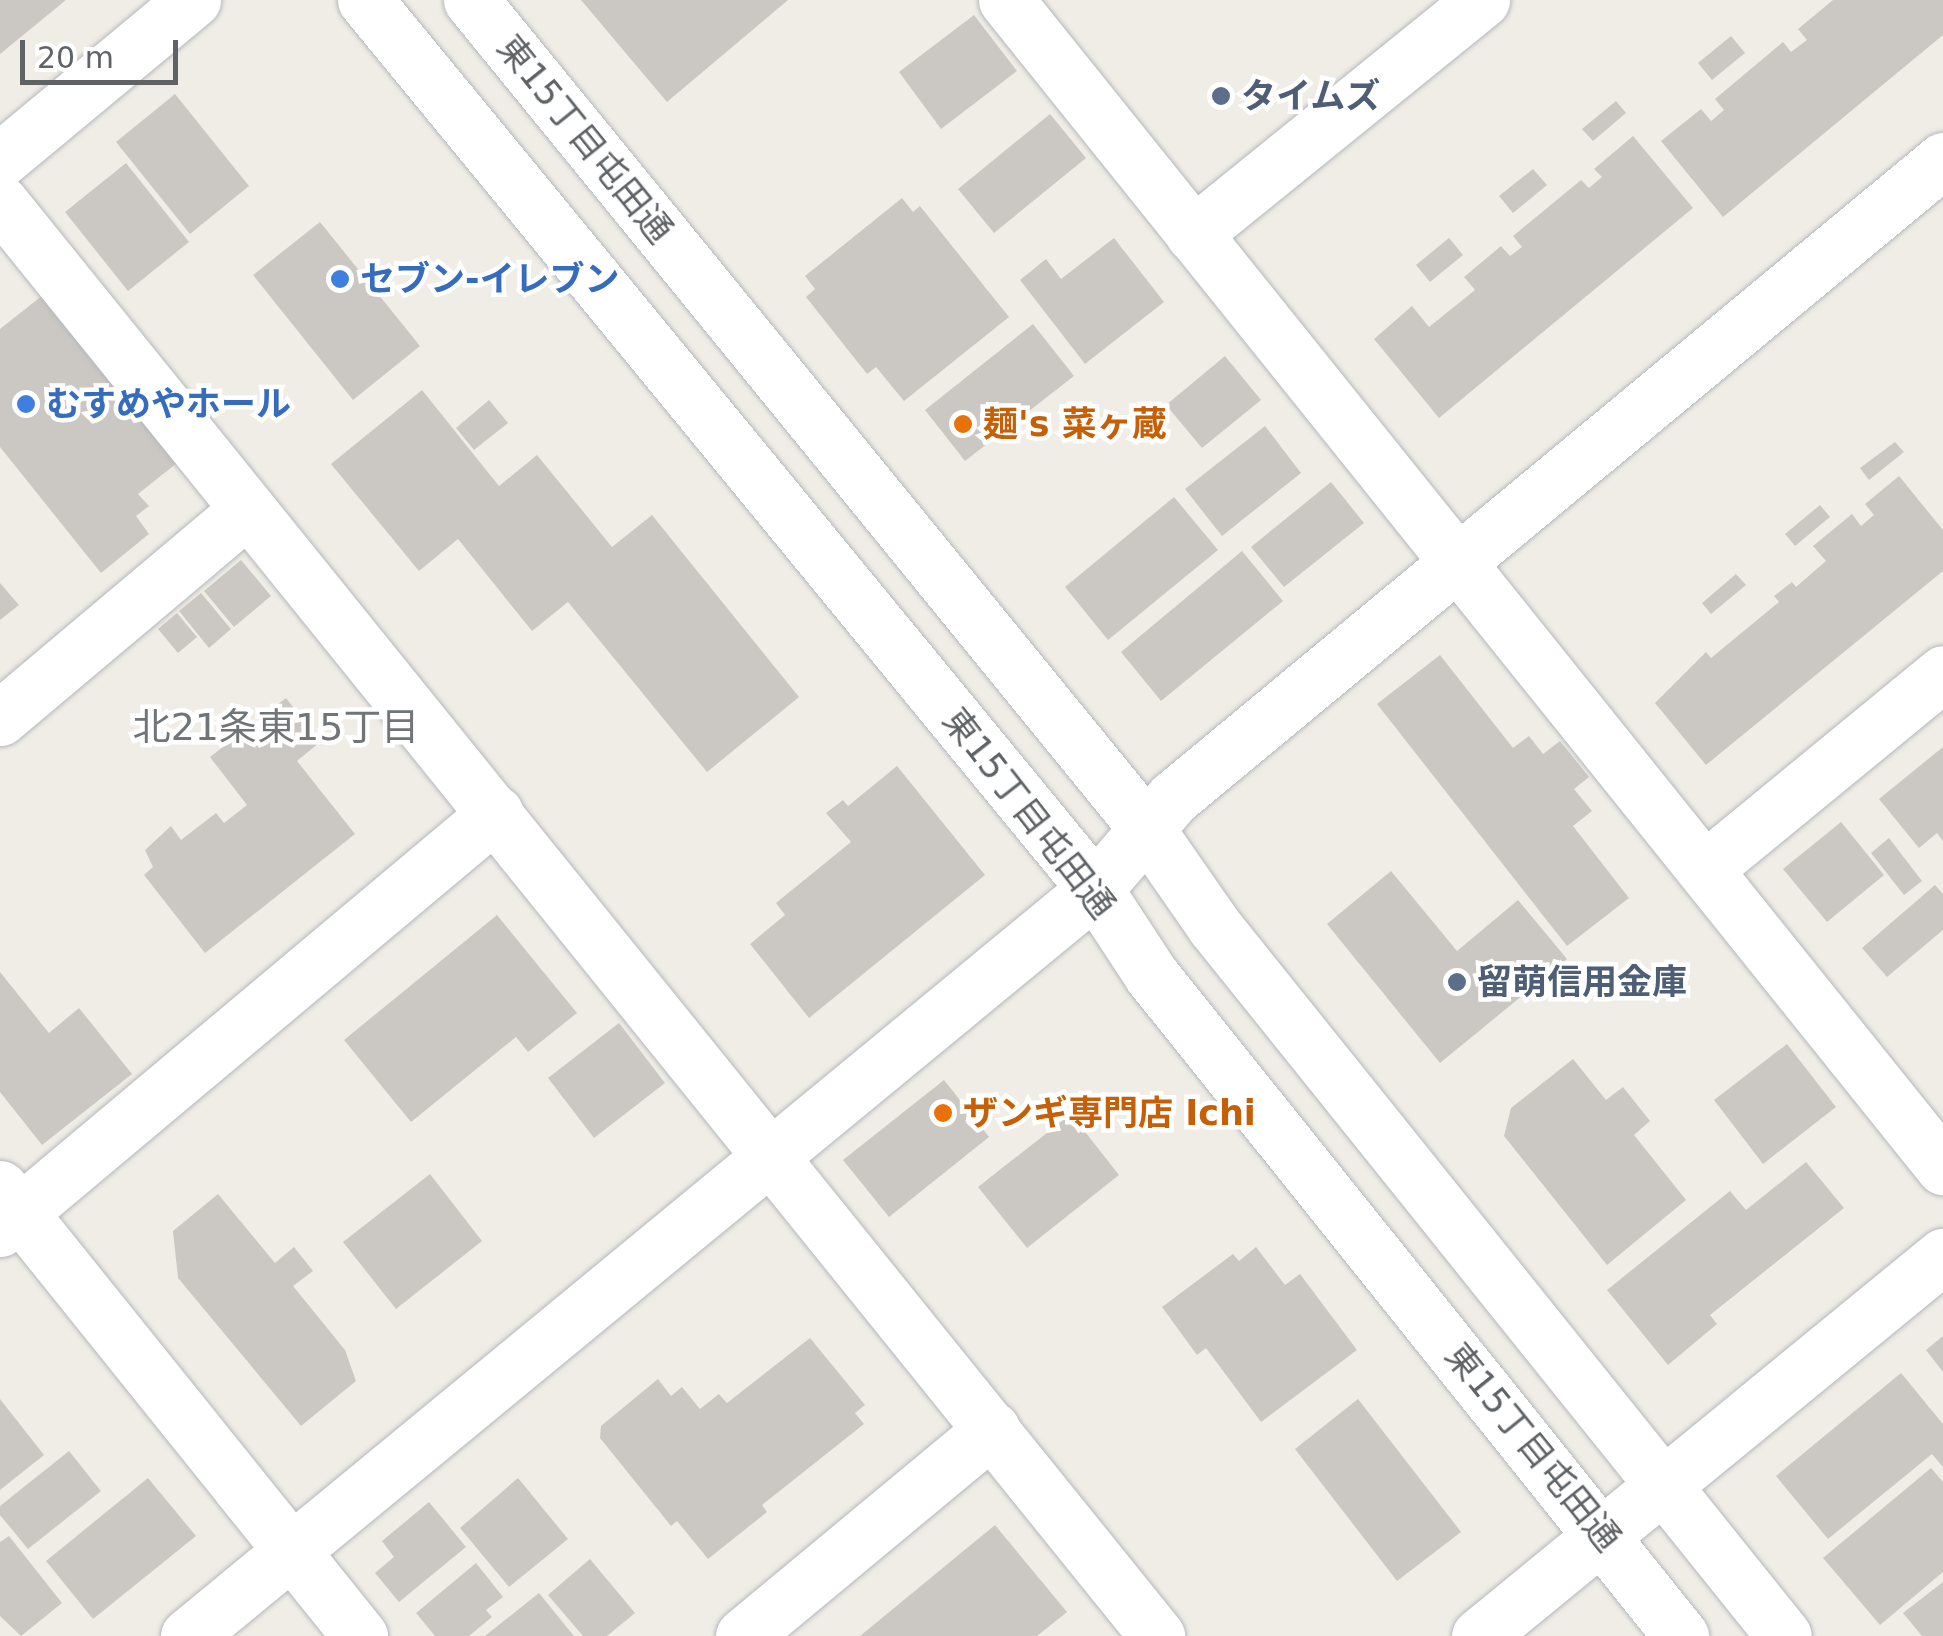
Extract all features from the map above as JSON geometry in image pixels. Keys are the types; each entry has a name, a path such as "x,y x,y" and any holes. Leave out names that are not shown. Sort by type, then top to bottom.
{"street":[{"path":"0,160 194,0"},
{"name":"東15丁目屯田通","path":"365,0 1095,889 1152,976 1603,1530 1681,1636"},
{"name":"東15丁目屯田通","path":"472,0 1146,828 1214,926 1784,1636"},
{"path":"1006,0 1943,1167"},
{"path":"1193,234 1482,0"},
{"path":"188,1636 1095,889 1172,798 1943,160"},
{"path":"0,202 772,1154 1157,1636"},
{"path":"0,718 248,509"},
{"path":"1706,868 1943,673"},
{"path":"360,1636 6,1210 496,813"},
{"path":"1479,1636 1603,1530 1943,1256"},
{"path":"743,1636 992,1428"}],"building":[{"path":"0,0 66,0 0,54"},
{"path":"581,0 788,0 667,102"},
{"path":"1833,0 1943,0 1943,35 1723,217 1661,141 1701,109 1711,121 1724,110 1715,99 1783,42 1791,52 1807,40 1798,29"},
{"path":"974,15 1017,71 941,129 899,72"},
{"path":"1731,36 1745,53 1712,80 1698,63"},
{"path":"175,94 249,186 190,234 116,142"},
{"path":"1616,101 1626,113 1593,141 1582,129"},
{"path":"1050,114 1086,158 994,233 958,189"},
{"path":"1633,136 1693,208 1439,418 1374,339 1412,306 1429,327 1475,290 1464,277 1501,246 1510,256 1522,247 1513,236 1581,180 1589,188 1602,177 1594,169"},
{"path":"126,163 189,242 128,291 65,212"},
{"path":"1533,169 1547,185 1513,213 1499,196"},
{"path":"902,198 913,212 920,206 1009,317 904,401 876,367 867,374 806,297 815,289 805,276"},
{"path":"320,222 420,346 353,400 253,275"},
{"path":"1114,238 1164,302 1085,364 1020,280 1046,259 1061,279"},
{"path":"1449,238 1463,255 1430,282 1416,265"},
{"path":"43,295 177,463 138,494 149,506 136,516 149,534 101,573 0,447 0,329"},
{"path":"1033,324 1074,376 965,461 925,410"},
{"path":"1225,356 1261,400 1202,448 1166,405"},
{"path":"422,390 499,486 537,455 612,547 652,515 799,697 707,772 568,602 532,631 458,539 419,571 331,464"},
{"path":"489,400 508,423 474,450 456,428"},
{"path":"1265,426 1301,473 1222,536 1185,489"},
{"path":"1895,442 1904,452 1869,480 1860,468"},
{"path":"1899,476 1943,530 1943,571 1706,765 1655,703 1706,652 1711,658 1779,602 1774,596 1792,582 1796,587 1826,561 1813,546 1852,514 1861,526 1874,515 1865,504"},
{"path":"1331,482 1364,523 1284,587 1251,547"},
{"path":"1174,497 1218,550 1108,640 1065,587"},
{"path":"1820,505 1830,517 1795,546 1785,534"},
{"path":"1242,551 1283,601 1161,701 1121,652"},
{"path":"241,560 271,596 234,627 204,591"},
{"path":"1736,574 1746,585 1711,614 1702,603"},
{"path":"0,583 19,605 0,620"},
{"path":"201,593 231,629 209,648 179,611"},
{"path":"177,613 197,637 178,653 158,629"},
{"path":"1440,655 1513,748 1529,736 1543,754 1560,741 1589,777 1574,789 1592,811 1573,826 1629,898 1567,946 1377,704"},
{"path":"286,698 320,742 297,761 355,834 205,953 144,875 153,867 145,850 171,826 181,840 216,813 224,823 247,805 210,757"},
{"path":"1943,747 1943,841 1937,833 1919,848 1879,799"},
{"path":"897,766 985,875 809,1018 750,944 785,915 776,903 851,842 826,813 843,800 848,806"},
{"path":"1841,822 1884,875 1827,922 1783,869"},
{"path":"1889,838 1922,881 1904,895 1871,853"},
{"path":"1391,871 1457,951 1518,900 1567,959 1440,1063 1327,924"},
{"path":"1935,885 1943,894 1943,930 1887,977 1862,948"},
{"path":"497,915 577,1013 528,1052 516,1037 411,1122 344,1040"},
{"path":"0,972 49,1033 79,1008 132,1074 42,1145 0,1092"},
{"path":"619,1023 665,1083 594,1138 548,1078"},
{"path":"1787,1044 1836,1107 1763,1164 1714,1100"},
{"path":"1573,1059 1606,1100 1623,1087 1650,1121 1634,1135 1686,1200 1607,1265 1504,1136 1511,1108"},
{"path":"944,1080 989,1137 889,1217 843,1160"},
{"path":"1071,1114 1119,1175 1027,1248 978,1187"},
{"path":"1806,1162 1844,1208 1710,1315 1717,1324 1668,1365 1607,1290 1730,1191 1746,1210"},
{"path":"430,1174 482,1241 396,1309 343,1242"},
{"path":"218,1194 275,1263 294,1247 313,1271 293,1286 345,1350 356,1381 301,1426 178,1278 173,1231"},
{"path":"1256,1247 1285,1285 1300,1274 1357,1350 1261,1422 1206,1348 1197,1355 1162,1307 1233,1254 1239,1261"},
{"path":"1943,1336 1943,1372 1926,1350"},
{"path":"810,1338 865,1405 855,1413 864,1424 762,1505 767,1512 708,1559 677,1521 671,1526 600,1438 601,1426 658,1379 671,1396 682,1387 700,1409 719,1394 727,1403"},
{"path":"1901,1373 1943,1424 1943,1467 1932,1454 1828,1539 1776,1476"},
{"path":"0,1399 44,1455 0,1490"},
{"path":"1358,1399 1461,1532 1397,1581 1295,1449"},
{"path":"69,1451 101,1491 28,1549 0,1515 0,1506"},
{"path":"1931,1468 1943,1482 1943,1572 1880,1625 1823,1558"},
{"path":"148,1478 196,1536 93,1619 46,1561"},
{"path":"518,1478 568,1539 509,1587 460,1528"},
{"path":"429,1502 466,1547 399,1602 375,1573 394,1557 382,1541"},
{"path":"995,1525 1067,1612 1037,1636 860,1636"},
{"path":"9,1536 62,1603 21,1636 0,1616 0,1542"},
{"path":"590,1559 635,1613 607,1636 583,1636 548,1595"},
{"path":"476,1563 503,1597 486,1610 492,1617 469,1636 435,1636 416,1613"},
{"path":"1943,1582 1943,1636 1922,1636 1903,1613"},
{"path":"539,1593 574,1636 485,1636"}],"place":[{"name":"タイムズ","path":"1221,96"},
{"name":"セブン-イレブン","path":"340,279"},
{"name":"むすめやホール","path":"26,404"},
{"name":"麺's 菜ヶ蔵","path":"963,424"},
{"name":"留萌信用金庫","path":"1457,982"},
{"name":"ザンギ専門店 Ichi","path":"943,1113"}],"district":[{"name":"北21条東15丁目","path":"276,728"}]}
